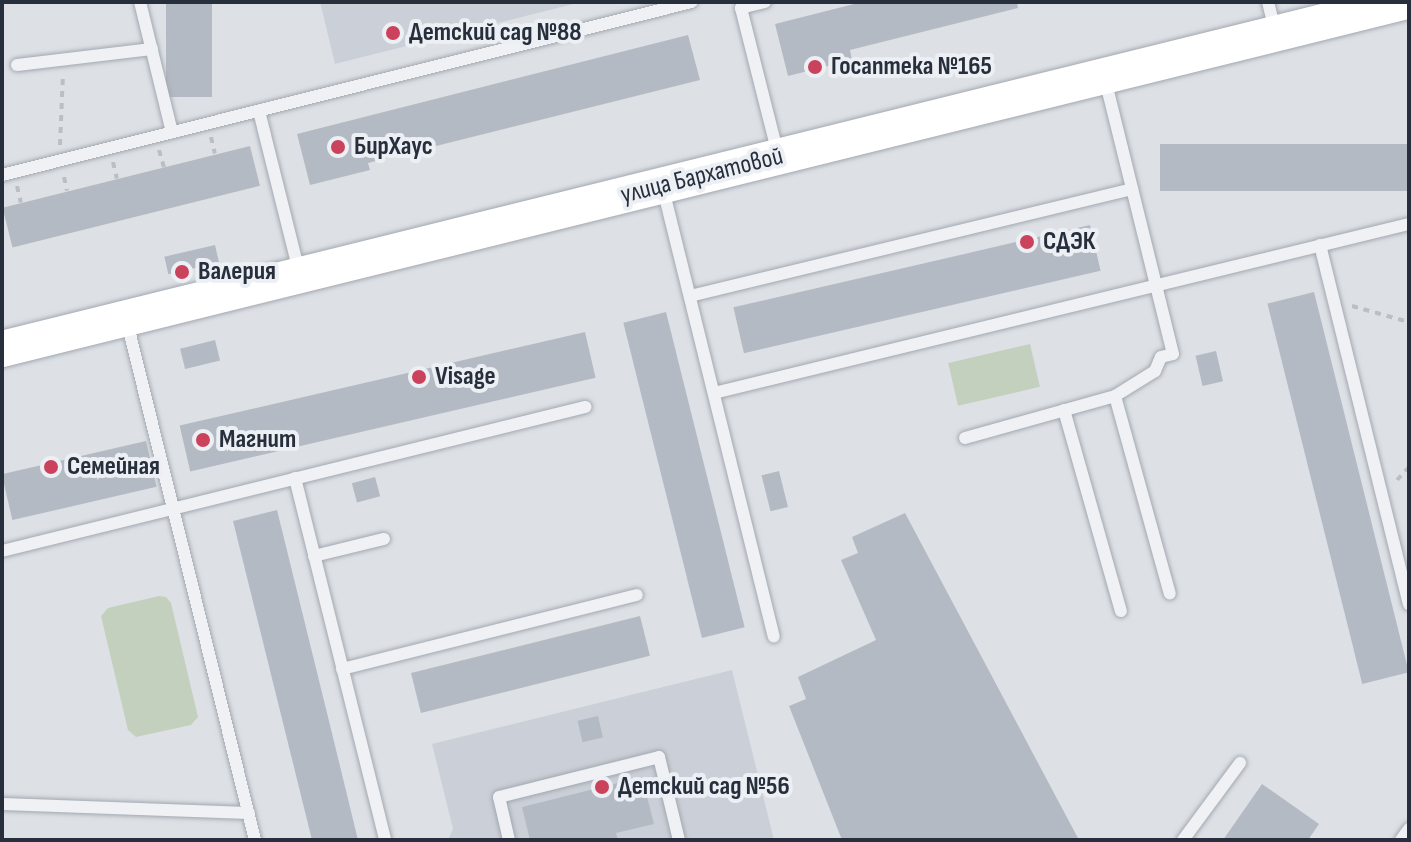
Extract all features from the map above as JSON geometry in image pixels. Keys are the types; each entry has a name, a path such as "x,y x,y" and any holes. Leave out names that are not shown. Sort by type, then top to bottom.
{"street":[{"name":"улица Бархатовой","path":"2,349 1104,76 1272,18 1403,2"}],"lane":[{"path":"140,2 172,132"},
{"path":"2,175 692,2"},
{"path":"765,2 738,5 779,157"},
{"path":"17,65 152,49"},
{"path":"965,438 1115,396 1155,371 1161,357 1173,354 1104,76"},
{"path":"259,111 300,275"},
{"path":"662,186 774,636"},
{"path":"690,296 1132,189"},
{"path":"714,393 1409,224"},
{"path":"1320,245 1409,604"},
{"path":"126,319 255,840"},
{"path":"1115,396 1170,594"},
{"path":"2,551 585,407"},
{"path":"1064,410 1121,611"},
{"path":"295,478 385,840"},
{"path":"314,556 384,539"},
{"path":"342,669 637,595"},
{"path":"509,840 499,797 659,757 679,840"},
{"path":"1183,840 1240,763"},
{"path":"2,804 249,813"},
{"path":"1401,840 1409,829"}],"path":[{"path":"59,161 64,59"},
{"path":"1334,301 1409,322"}],"shaded area":[{"name":"Детский сад №88","path":"320,2 581,2 335,64"},
{"name":"Детский сад №56","path":"732,670 774,840 448,840 453,829 432,744"}],"green space":[{"path":"1030,344 1040,387 958,406 948,363"},
{"path":"166,597 171,603 198,717 191,725 136,737 128,730 101,616 108,608"}],"building":[{"path":"166,2 212,2 212,97 166,97"},
{"path":"862,2 1017,2 1018,8 850,50 852,60 788,76 775,24"},
{"path":"688,35 700,80 368,163 370,170 310,185 297,134"},
{"path":"1160,144 1409,144 1409,191 1160,191"},
{"path":"250,146 260,186 12,247 3,208"},
{"path":"1090,225 1101,271 744,353 733,307"},
{"path":"215,245 219,263 168,274 164,257"},
{"path":"1314,292 1409,672 1362,684 1267,304"},
{"path":"666,312 745,627 702,638 623,323"},
{"path":"585,332 596,378 190,471 180,426"},
{"path":"215,340 220,360 185,369 180,349"},
{"path":"1216,351 1223,381 1203,386 1196,356"},
{"path":"146,441 157,487 12,520 2,474"},
{"path":"779,471 788,507 770,511 762,475"},
{"path":"375,477 380,496 357,503 352,483"},
{"path":"277,510 358,840 312,840 233,521"},
{"path":"905,513 1079,840 842,840 789,706 806,699 798,677 876,640 841,560 858,553 852,537"},
{"path":"640,616 650,656 421,713 411,673"},
{"path":"598,716 603,737 582,742 578,721"},
{"path":"642,777 654,824 616,833 618,840 530,840 522,807"},
{"path":"1262,784 1319,824 1308,840 1223,840"}],"place":[{"name":"Детский сад №88","path":"393,33"},
{"name":"Госаптека №165","path":"815,67"},
{"name":"БирХаус","path":"338,147"},
{"name":"СДЭК","path":"1027,242"},
{"name":"Валерия","path":"182,272"},
{"name":"Visage","path":"419,377"},
{"name":"Магнит","path":"203,440"},
{"name":"Семейная","path":"51,467"},
{"name":"Детский сад №56","path":"602,787"}]}
